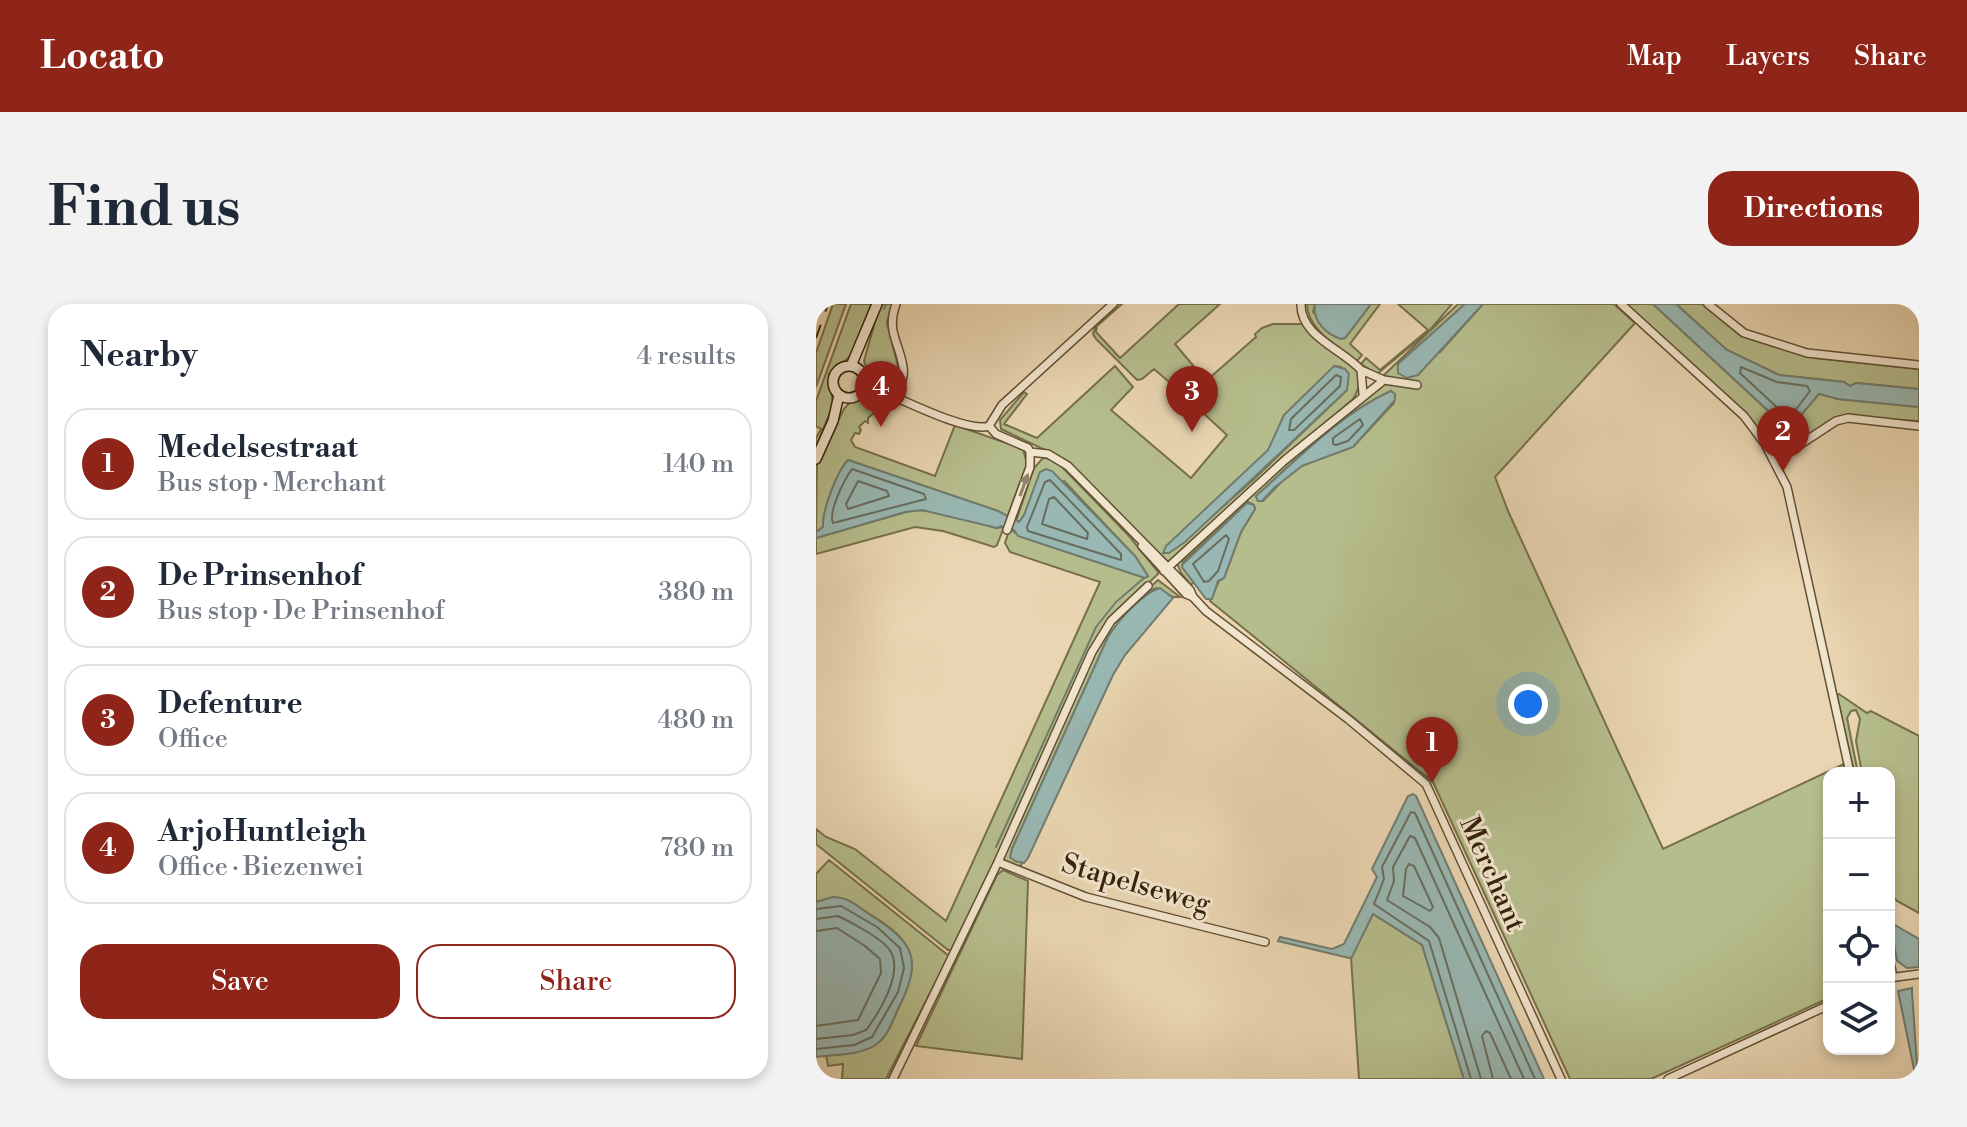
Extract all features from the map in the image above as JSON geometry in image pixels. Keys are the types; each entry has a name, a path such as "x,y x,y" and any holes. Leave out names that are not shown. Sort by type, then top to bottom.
{"main road":[{"path":"855,368 877,304"},
{"path":"841,368 855,368 864,376 864,388 855,397 843,396 833,386 834,376 841,368"},
{"path":"816,459 843,396"}],"street":[{"path":"896,304 890,320 904,368 896,399"},
{"path":"989,426 1002,405 1113,304"},
{"path":"1301,304 1302,317 1307,326 1361,370 1384,380 1417,385"},
{"path":"1621,304 1744,416 1775,461 1787,487 1849,767"},
{"path":"1708,304 1744,333 1807,353 1919,365"},
{"path":"1361,370 1363,394"},
{"path":"1166,569 1269,474 1363,394 1384,380"},
{"path":"864,388 972,427 989,426"},
{"path":"1775,461 1836,421 1848,418 1919,426"},
{"path":"989,426 996,434 1028,448 1030,452 1030,467 1007,530"},
{"name":"Merchant","path":"1030,452 1058,458 1068,466 1137,537 1186,594 1348,719 1426,784 1561,1079"},
{"path":"893,1079 998,862 1092,652 1111,621 1148,586"},
{"name":"Stapelseweg","path":"998,862 1086,897 1265,942"},
{"path":"1895,977 1919,974"},
{"path":"1668,1079 1823,1008"}],"green space":[{"path":"833,304 846,304 816,387 816,353"},
{"path":"851,304 872,304 853,354 829,374 833,405 816,447 816,438 821,429 816,426 816,401"},
{"path":"880,304 893,304 887,322 900,375 888,390 871,382 864,361"},
{"path":"1117,304 1122,304 1097,326 1096,332 1120,358 1179,304 1220,304 1175,344 1206,381 1256,337 1255,334 1262,328 1273,324 1303,324 1357,369 1358,388 1353,399 1169,563 1064,459 1001,429 1000,420 1024,392 1027,394 1004,424 1037,438 1115,366 1133,387 1111,410 1191,478 1227,435 1202,412 1198,397 1189,399 1154,369 1137,380 1096,339 1093,334 1096,324","holes":["1335,366 1341,367 1347,390 1253,480 1176,548 1165,553 1167,546 1269,450 1284,415"]},
{"path":"1307,304 1315,304 1313,312 1341,339 1371,304 1380,304 1350,344 1362,355 1357,361 1318,329 1308,313"},
{"path":"1398,304 1452,304 1429,331 1377,374 1361,364 1366,358 1380,370 1428,330"},
{"path":"1458,304 1465,304 1398,364 1440,352 1483,304 1614,304 1635,323 1495,477 1663,849 1823,774 1823,1001 1651,1079 1570,1079 1433,782 1210,601 1219,581 1224,578 1241,532 1255,509 1254,505 1248,502 1183,562 1182,567 1194,582 1191,585 1181,573 1177,563 1284,464 1387,382 1406,381 1383,376","holes":["1391,391 1394,403 1353,447 1305,464 1287,476 1263,501 1258,501 1256,496 1320,438 1354,412"]},
{"path":"1626,304 1653,304 1776,418 1790,422 1802,414 1818,393 1838,399 1919,407 1919,421 1839,416 1783,452 1775,452 1749,418"},
{"path":"1676,304 1702,304 1740,335 1815,358 1919,369 1919,389 1856,383 1850,387 1844,382 1779,375 1727,350"},
{"path":"866,396 896,403 894,408 879,415 875,412 868,418 868,423 865,421 859,427 859,434 855,433 851,440 855,447 935,476 955,425 1023,449 1027,464 1008,515 1006,517 998,511 848,460 831,492 823,527 816,532 817,463 844,409 850,402"},
{"path":"1043,458 1052,459 1060,465 1129,536 1159,573 1105,625 953,950 948,950 816,844 816,829 826,837 855,849 946,921 1100,582 1010,552 1005,543 1009,531 1145,578 1148,576 1135,556 1064,481 1021,521 1016,521 1034,468"},
{"path":"913,510 935,511 996,528 1004,527 994,547 943,531 915,527 816,554 816,538"},
{"path":"1158,580 1180,597 1154,589 1108,637 1012,849 1011,857 1022,863 1019,870 1002,859 1102,637 1123,612"},
{"path":"1837,695 1867,713 1871,711 1919,736 1919,913 1895,899 1895,767 1861,767 1856,741 1860,719 1856,710 1851,711 1847,718 1857,767 1853,767"},
{"path":"829,860 949,956 886,1079 842,1079 843,1064 828,1066 826,1055 863,1050 883,1038 906,991 912,964 910,952 896,933 854,904 838,899 816,902 816,874"},
{"path":"1003,870 1028,881 1022,1059 916,1046 997,875"},
{"path":"1373,914 1422,945 1464,1079 1359,1079 1351,957"}],"water":[{"path":"1315,304 1371,304 1341,339 1321,326"},
{"path":"1465,304 1483,304 1418,375 1407,378 1398,373 1398,364"},
{"path":"1653,304 1676,304 1727,350 1779,375 1844,382 1850,386 1856,383 1919,389 1919,407 1838,399 1819,394 1802,414 1789,422 1776,418"},
{"path":"1334,366 1345,369 1349,374 1347,390 1185,542 1169,553 1163,553 1166,546 1268,450 1284,415"},
{"path":"1391,391 1395,394 1395,400 1353,447 1302,466 1262,501 1258,501 1256,496 1320,438 1354,412"},
{"path":"848,460 998,511 1019,522 1040,472 1046,469 1052,471 1135,556 1148,576 1145,578 1018,536 1014,530 1001,526 997,528 922,510 905,512 816,538 816,532 823,527 835,482"},
{"path":"1247,503 1254,505 1255,509 1241,532 1224,578 1218,581 1212,599 1206,599 1182,567 1183,564"},
{"path":"1160,588 1173,598 1125,655 1028,858 1024,863 1015,861 1010,857 1012,849 1108,637 1138,602"},
{"path":"1413,794 1544,1079 1464,1079 1422,945 1373,914 1349,958 1278,941 1280,937 1332,949 1344,944 1377,877 1372,869 1408,796"},
{"path":"833,897 851,902 894,932 909,951 911,974 890,1027 877,1044 855,1053 816,1057 816,902"},
{"path":"1895,925 1919,939 1919,967 1907,968 1897,961"},
{"path":"1912,988 1918,1079 1898,991"}],"waterway":[{"path":"884,309 886,304"},
{"path":"996,847 1096,627 1116,602 1144,578"}],"railway":[{"path":"816,338 828,304"}],"place":[{"name":"ArjoHuntleigh","path":"881,427"},
{"name":"Defenture","path":"1192,432"},
{"name":"De Prinsenhof","path":"1783,472"},
{"name":"Medelsestraat","path":"1432,783"}]}
